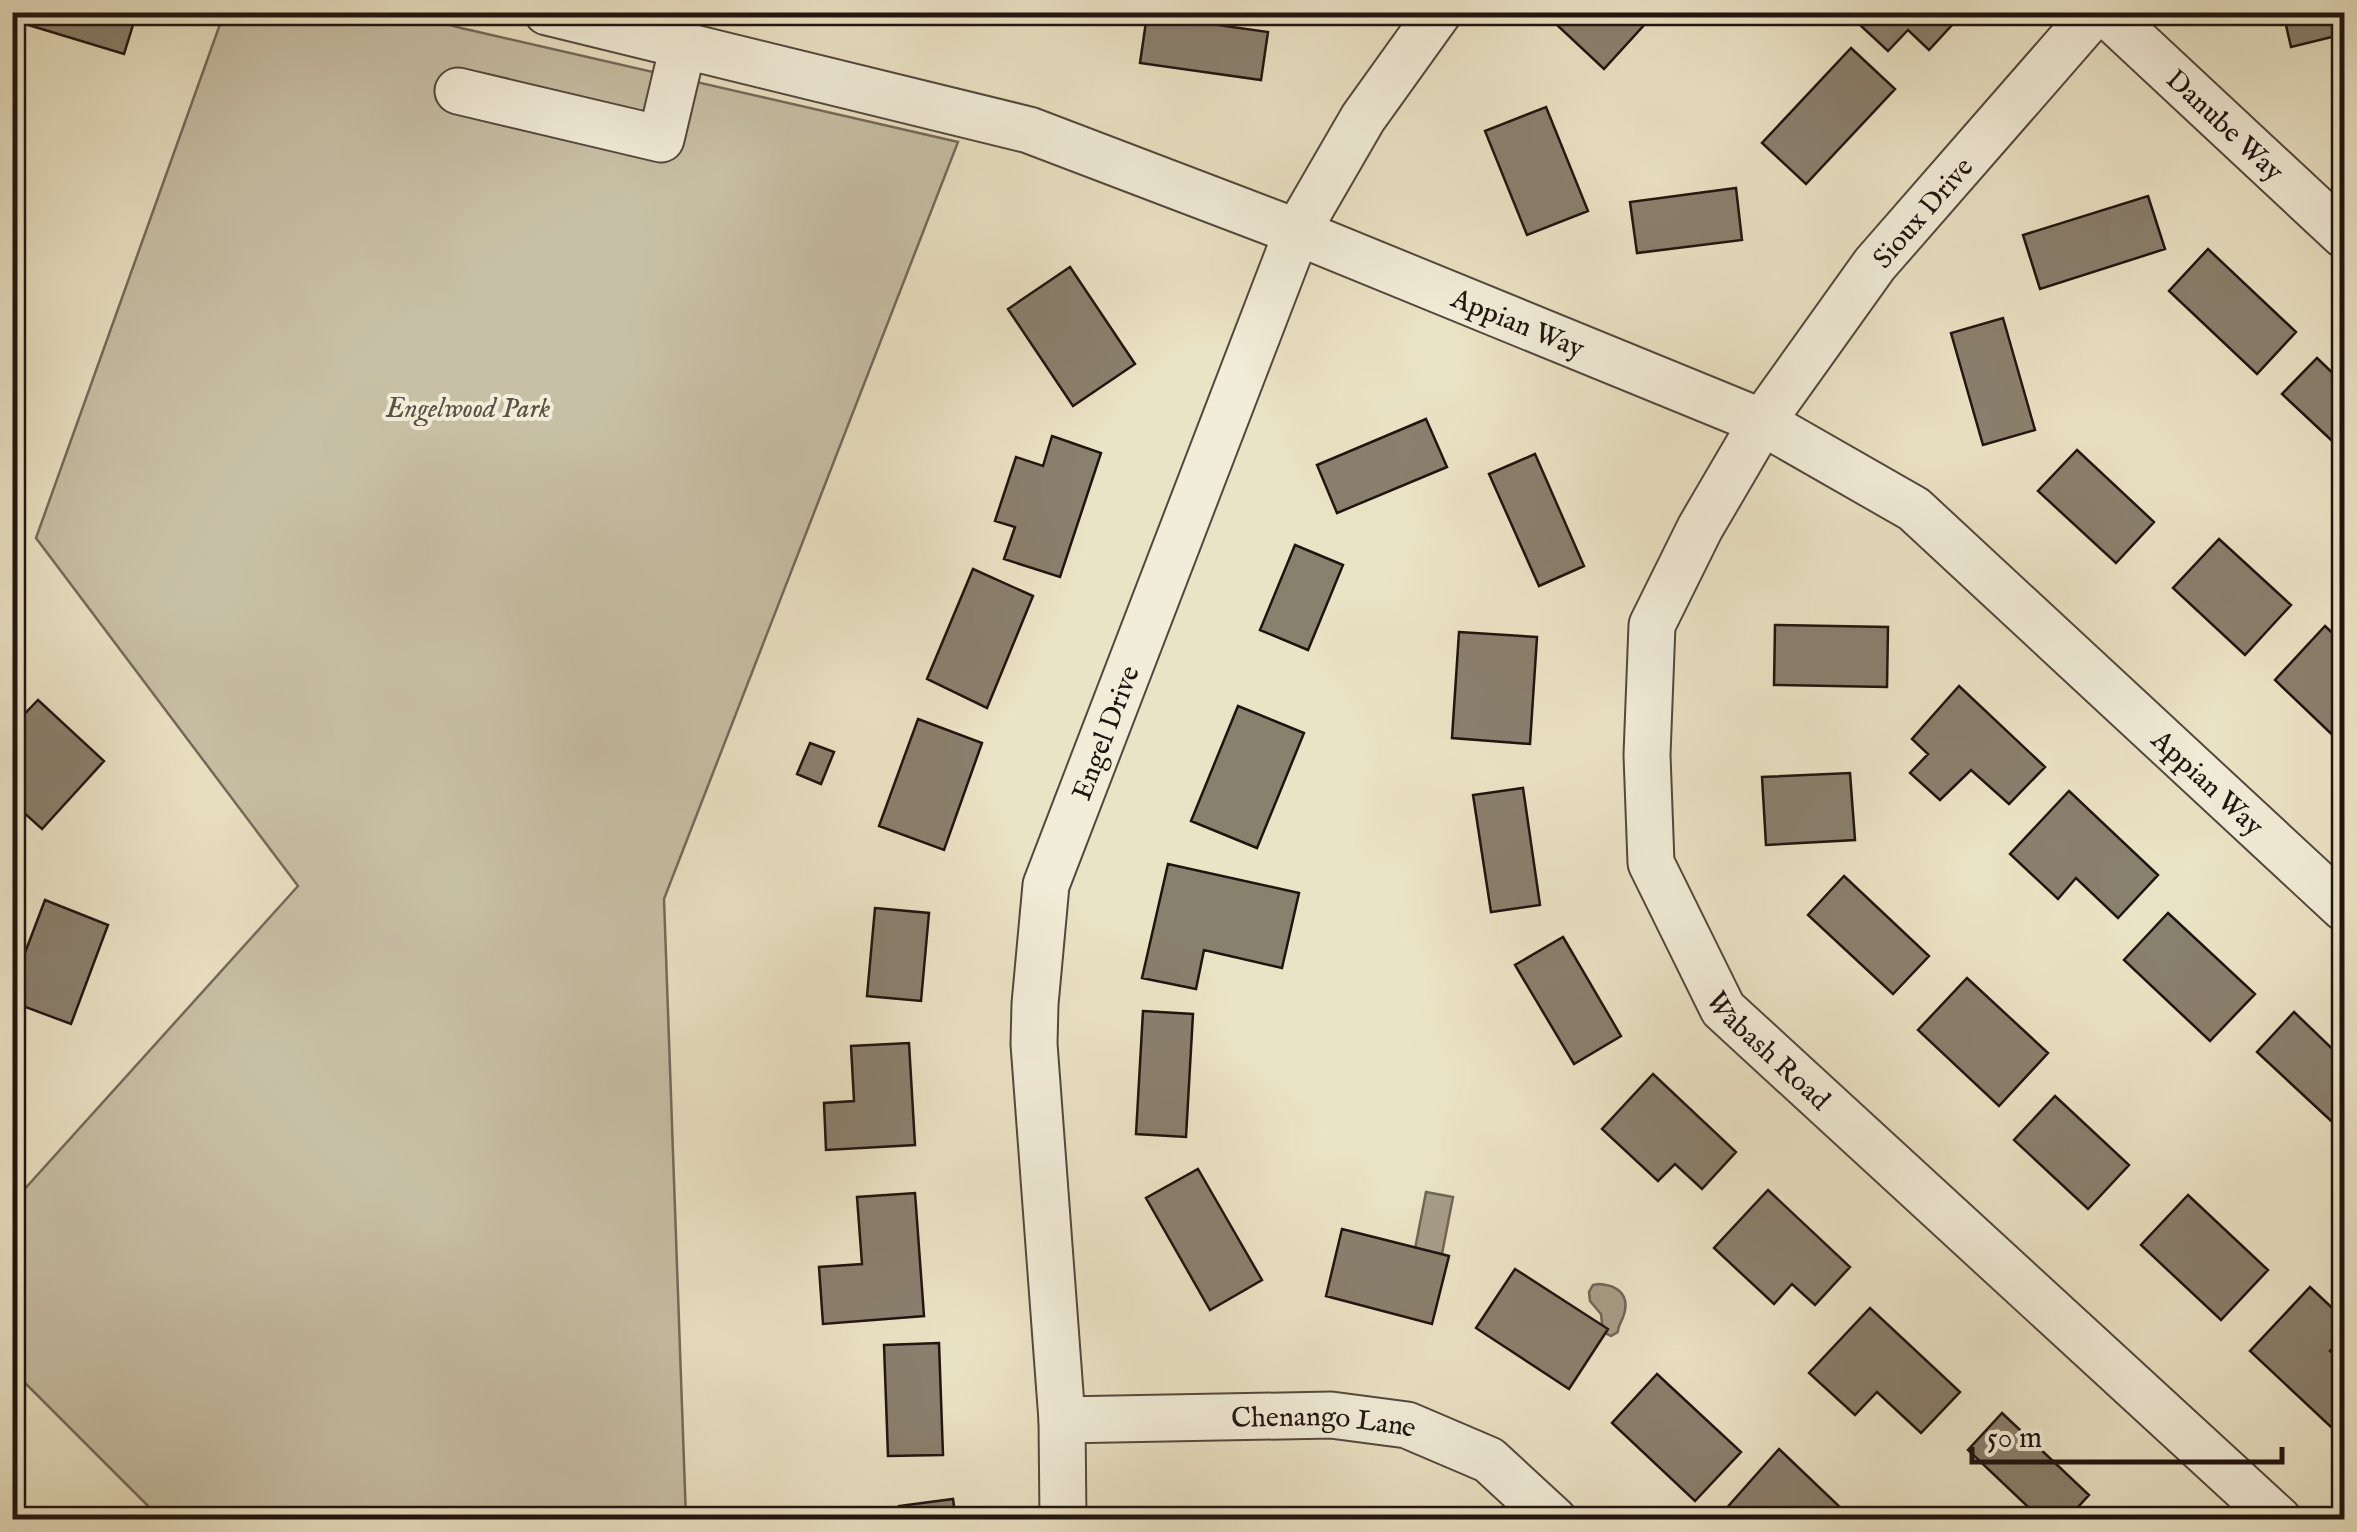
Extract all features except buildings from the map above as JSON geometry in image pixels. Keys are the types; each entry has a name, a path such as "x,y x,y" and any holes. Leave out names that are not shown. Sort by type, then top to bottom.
{"street":[{"name":"Appian Way","path":"547,12 1029,130 1297,232 1762,422 1914,509 2344,908"},
{"name":"Engel Drive","path":"1062,1520 1062,1420 1034,1044 1046,885 1297,232 1362,118 1439,12"},
{"name":"Sioux Drive","path":"1762,422 1875,264 2095,12"},
{"name":"Danube Way","path":"2105,12 2344,235"},
{"path":"458,91 661,140 683,46"},
{"name":"Wabash Road","path":"1762,422 1700,528 1652,625 1646,755 1651,864 1723,1009 2280,1520"},
{"name":"Chenango Lane","path":"1062,1420 1330,1415 1408,1426 1489,1460 1554,1520"}],"green space":[{"name":"Engelwood Park","path":"224,13 407,13 958,142 664,899 686,1519 161,1519 13,1371 13,1202 298,886 36,538"}],"shaded area":[{"path":"1426,1192 1453,1197 1442,1254 1415,1249"},
{"path":"1599,1284 1615,1288 1624,1297 1625,1309 1618,1332 1611,1336 1603,1332 1601,1314 1590,1301 1589,1292"}]}
